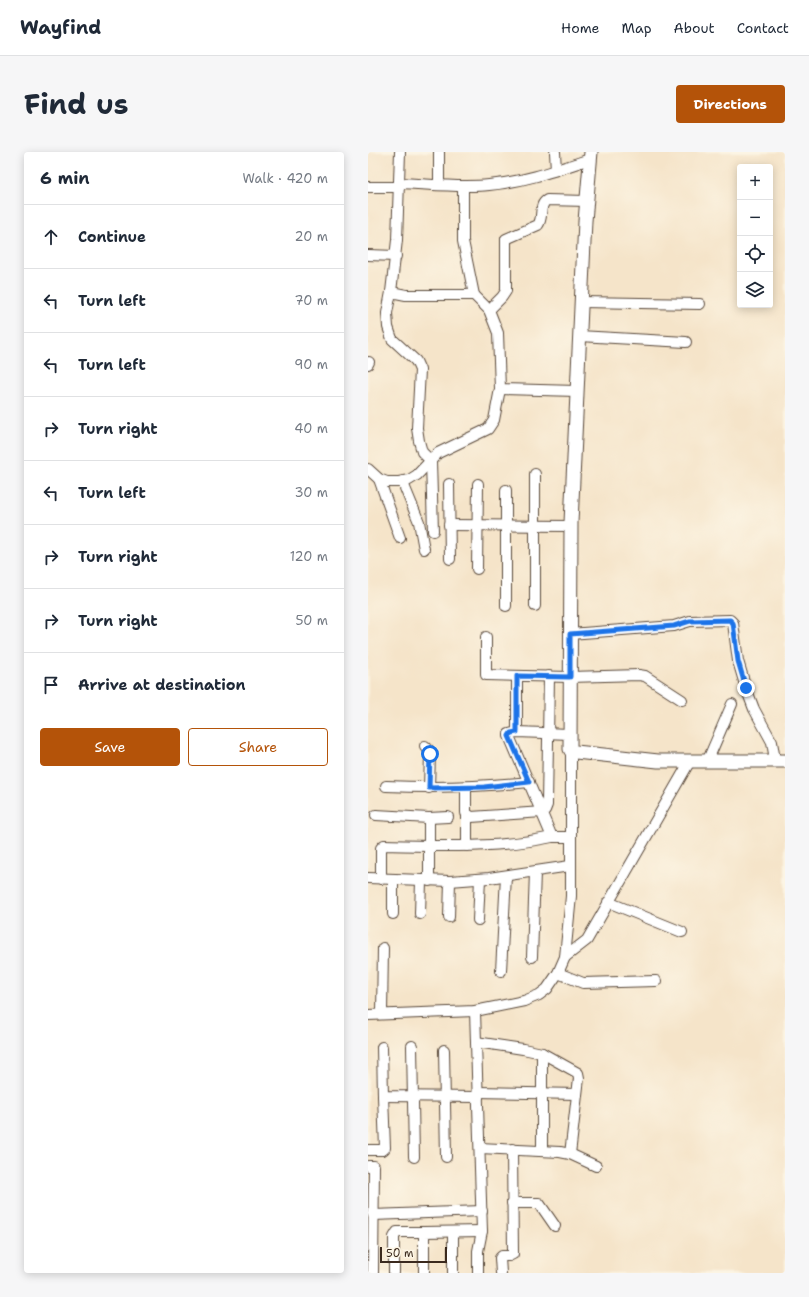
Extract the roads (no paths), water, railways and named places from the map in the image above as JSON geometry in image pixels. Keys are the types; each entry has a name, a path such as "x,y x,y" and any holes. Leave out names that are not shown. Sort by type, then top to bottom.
{"street":[{"path":"400,152 396,256 387,313 388,327 392,338 416,361 420,370 417,428 422,452 431,461 433,531"},
{"path":"439,152 439,184"},
{"path":"555,152 556,170"},
{"path":"368,187 439,184 463,186 489,185 535,177 591,156 579,336 572,526 570,634 571,896 565,956 558,973 547,989 539,995 524,1001 475,1011 368,1015"},
{"path":"368,469 379,479 387,482 409,480 417,475 438,453 488,429 494,420 500,389 498,333 489,310 474,295 463,241 463,186"},
{"path":"489,310 506,291 506,239 538,225 540,222 543,202 547,200 587,201"},
{"path":"368,255 396,256"},
{"path":"391,292 406,295 474,295"},
{"path":"581,302 700,304"},
{"path":"579,336 686,342"},
{"path":"500,389 577,391"},
{"path":"535,474 535,606"},
{"path":"379,479 400,538"},
{"path":"404,481 405,488 419,522 424,549"},
{"path":"449,484 450,560"},
{"path":"477,570 478,484"},
{"path":"506,490 506,606"},
{"path":"449,525 572,526"},
{"path":"570,634 674,626 690,621 730,620 733,623 738,661 746,688 754,709 772,742 780,761 658,761 571,751"},
{"path":"486,637 486,675 570,677 645,676 682,700"},
{"path":"517,676 517,732"},
{"path":"467,815 471,817 542,812 545,810 547,806 549,676"},
{"path":"707,762 732,704"},
{"path":"552,837 509,736 511,733 517,732 570,734"},
{"path":"425,746 430,754 429,788"},
{"path":"565,956 587,940 690,762"},
{"path":"386,786 429,788 466,787 529,782"},
{"path":"466,787 467,846"},
{"path":"376,815 429,818 448,817"},
{"path":"420,914 429,845 429,818"},
{"path":"381,879 382,846 384,845 467,846 530,842 552,837 570,837"},
{"path":"368,878 450,881 506,876 570,866"},
{"path":"532,957 535,872"},
{"path":"501,971 506,876"},
{"path":"393,879 393,914"},
{"path":"478,920 480,879"},
{"path":"449,917 450,881"},
{"path":"608,902 682,932"},
{"path":"382,1014 383,948"},
{"path":"558,973 582,983 656,981"},
{"path":"475,1011 482,1211 482,1231 478,1251 478,1273"},
{"path":"476,1042 542,1053 578,1073 579,1078 570,1154"},
{"path":"412,1046 414,1157"},
{"path":"368,1150 383,1150 384,1148 382,1047"},
{"path":"444,1050 446,1157"},
{"path":"542,1053 542,1150"},
{"path":"382,1096 445,1097 478,1094 577,1094"},
{"path":"480,1148 542,1150 570,1154 596,1166"},
{"path":"501,1273 500,1258 502,1256 509,1256 513,1254 512,1149"},
{"path":"368,1166 374,1166 371,1197 374,1215 370,1245 373,1273"},
{"path":"512,1203 539,1203 555,1226"},
{"path":"374,1215 482,1211"},
{"path":"394,1273 394,1237 397,1232 482,1231"},
{"path":"424,1232 424,1273"},
{"path":"453,1232 453,1273"}]}
